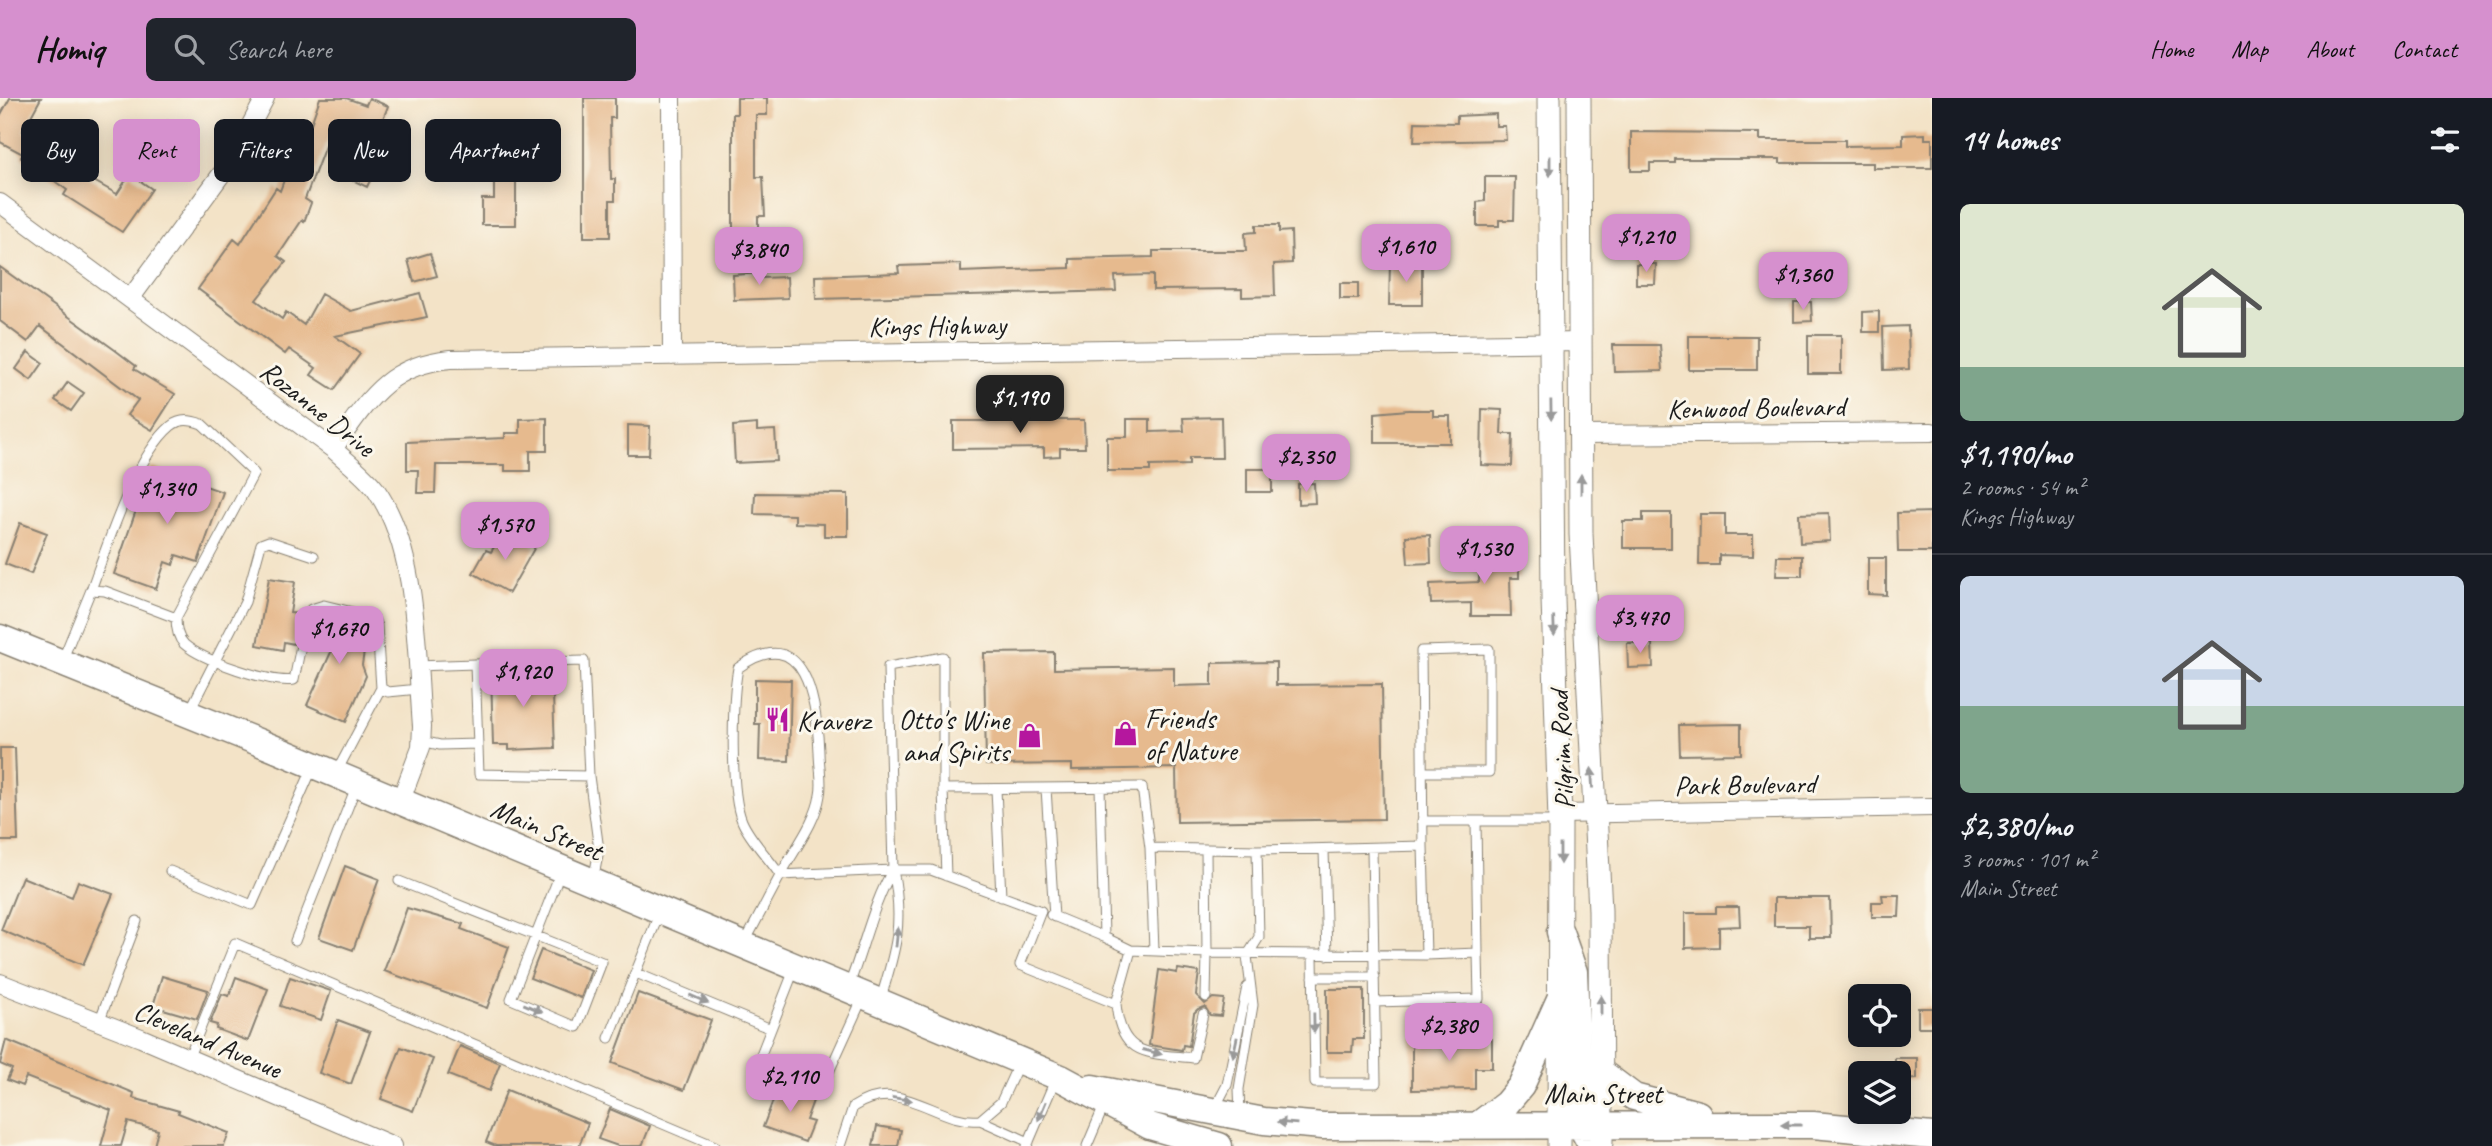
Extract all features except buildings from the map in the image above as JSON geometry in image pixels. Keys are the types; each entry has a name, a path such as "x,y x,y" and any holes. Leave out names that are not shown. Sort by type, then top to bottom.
{"main road":[{"name":"Main Street","path":"0,638 188,713 1108,1098 1150,1126 1219,1146"},
{"path":"1560,932 1574,972 1582,1135"},
{"path":"1478,1125 1506,1104 1521,1086 1560,999"},
{"path":"1602,1073 1634,1097 1744,1125"},
{"name":"Main Street","path":"1108,1098 1322,1126 1478,1125 1582,1135 1744,1125 1860,1127 1932,1136"},
{"path":"1229,1114 1230,1146"}],"street":[{"path":"130,299 233,157 265,98"},
{"path":"671,98 672,356"},
{"name":"Pilgrim Road","path":"1549,98 1552,534 1560,818 1560,999 1582,1135"},
{"name":"Pilgrim Road","path":"1579,98 1581,534 1601,910 1602,1073 1582,1135"},
{"name":"Rozanne Drive","path":"0,203 333,449 376,491 395,525 410,579 419,689 421,740 400,802"},
{"name":"Kings Highway","path":"333,449 383,385 406,368 427,361 1581,342"},
{"name":"Kenwood Boulevard","path":"1581,435 1932,432"},
{"path":"1552,534 1581,534"},
{"name":"Park Boulevard","path":"1560,818 1594,814 1932,807"},
{"name":"Cleveland Avenue","path":"0,984 99,1022 393,1146"}],"lane":[{"path":"61,661 125,499 148,457 171,426 183,420 202,424 254,473 176,618 176,632 184,643 216,661 281,682 294,680 307,616 311,609 324,605 373,617 377,626 381,688 336,775 252,905 170,870"},
{"path":"188,713 245,602 261,544 269,541 314,556"},
{"path":"91,590 105,591 176,618"},
{"path":"1422,772 1489,772 1489,649 1421,651 1422,821 1426,955"},
{"path":"744,945 804,835 820,795 818,720 808,678 794,659 771,653 752,658 738,668 734,690 736,804 743,824 780,875"},
{"path":"795,967 760,1057 823,1085 863,995 897,946 900,904 893,870 888,667 943,657 946,876"},
{"path":"416,666 584,661 589,776 599,850 593,882"},
{"path":"475,664 479,774 589,776"},
{"path":"381,688 388,692 419,689"},
{"path":"421,740 440,745 478,744"},
{"path":"295,941 336,775"},
{"path":"1100,787 1104,937"},
{"path":"943,789 1142,787 1150,848 1154,950"},
{"path":"1046,788 1054,917"},
{"path":"996,789 1002,897"},
{"path":"1422,821 1560,818"},
{"path":"1375,1002 1479,999 1476,821"},
{"path":"1150,848 1324,850 1423,846"},
{"path":"1313,955 1315,1083 1376,1083 1372,848"},
{"path":"1206,849 1206,997"},
{"path":"1229,1114 1240,1089 1253,1005 1248,982 1247,956 1259,937 1257,850"},
{"path":"1324,850 1327,955"},
{"path":"399,881 535,934 602,962 577,1027 511,999 535,934 562,869"},
{"path":"863,995 871,928 882,888 893,870"},
{"path":"780,875 931,870 1041,911 1131,950 1247,956 1478,953"},
{"path":"609,1038 661,911"},
{"path":"1041,911 1020,965 1116,1004"},
{"path":"99,1022 137,921"},
{"path":"188,1059 235,943 703,1144 715,1146"},
{"path":"1131,950 1116,1004 1118,1030 1134,1047 1163,1055 1194,1058 1203,1014"},
{"path":"636,973 771,1029"},
{"path":"1313,977 1375,977"},
{"path":"1229,1114 1227,1085 1248,982"},
{"path":"980,1120 1001,1102 1020,1061"},
{"path":"840,1146 853,1107 873,1098 912,1100 961,1118 980,1120 1028,1144 1062,1079"},
{"path":"1087,1146 1108,1098"}],"place":[{"name":"Kraverz","path":"777,720"},
{"name":"Friends of Nature","path":"1125,734"},
{"name":"Otto's Wine and Spirits","path":"1029,735"}]}
